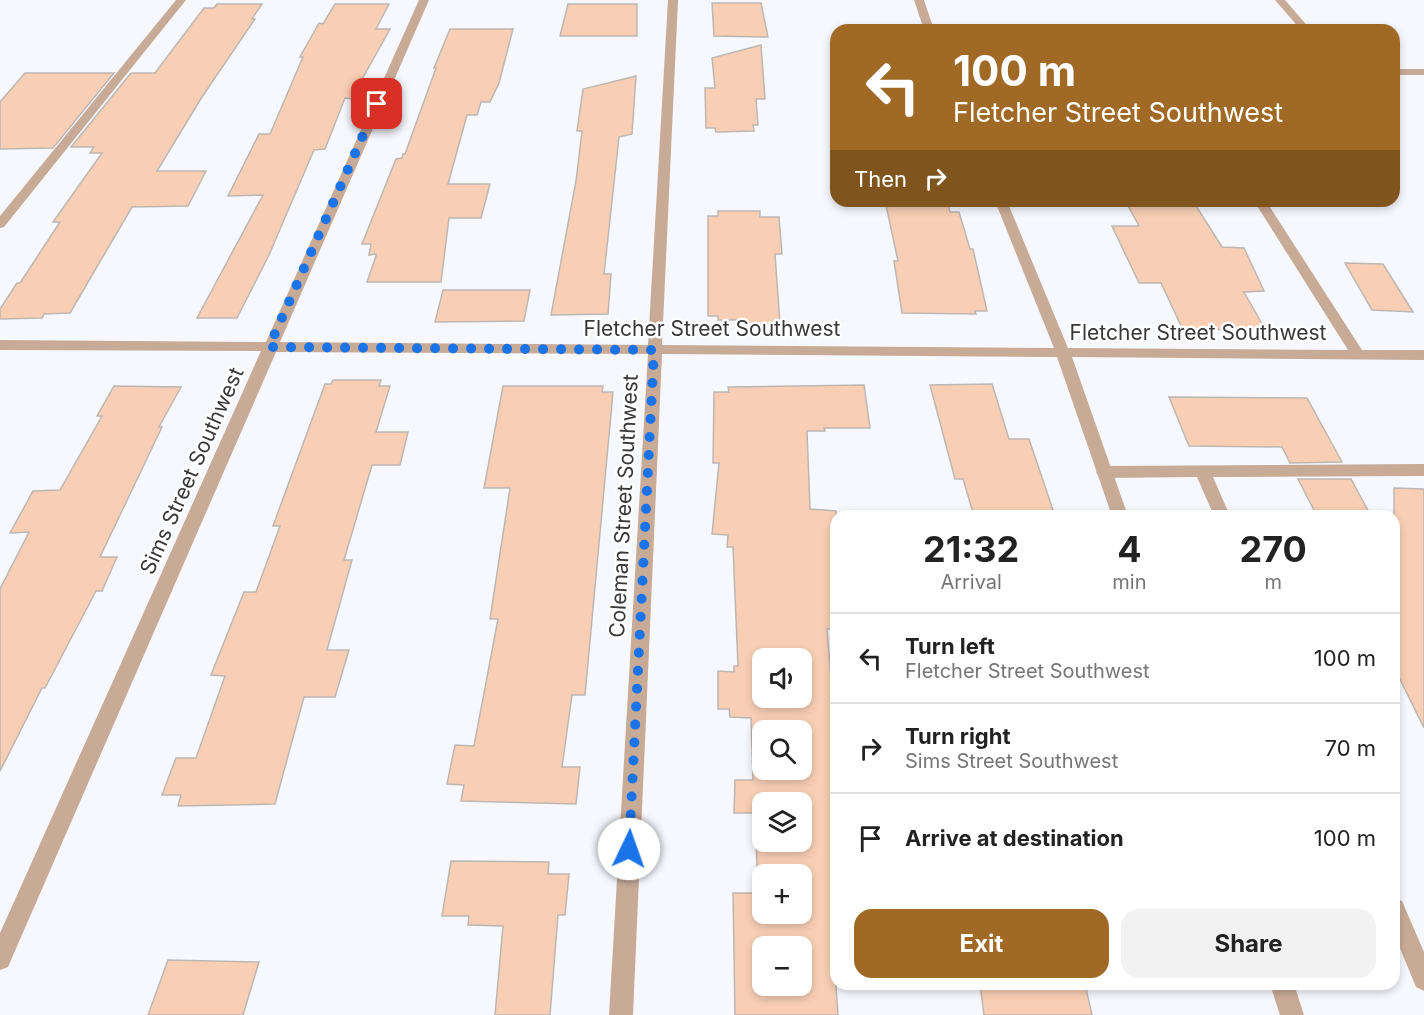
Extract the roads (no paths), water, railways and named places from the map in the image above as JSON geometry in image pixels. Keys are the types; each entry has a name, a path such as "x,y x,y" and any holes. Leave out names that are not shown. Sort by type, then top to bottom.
{"street":[{"path":"0,225 181,0"},
{"name":"Sims Street Southwest","path":"0,959 424,0"},
{"name":"Coleman Street Southwest","path":"621,1015 673,0"},
{"path":"919,0 926,24"},
{"path":"1280,0 1301,24"},
{"path":"1400,72 1424,72"},
{"path":"1003,207 1063,353 1118,510"},
{"path":"1264,207 1358,355"},
{"name":"Fletcher Street Southwest","path":"0,345 1424,355"},
{"path":"1104,472 1424,470"},
{"path":"1202,471 1219,510"},
{"path":"1400,923 1424,979"},
{"path":"1284,990 1292,1015"}]}
